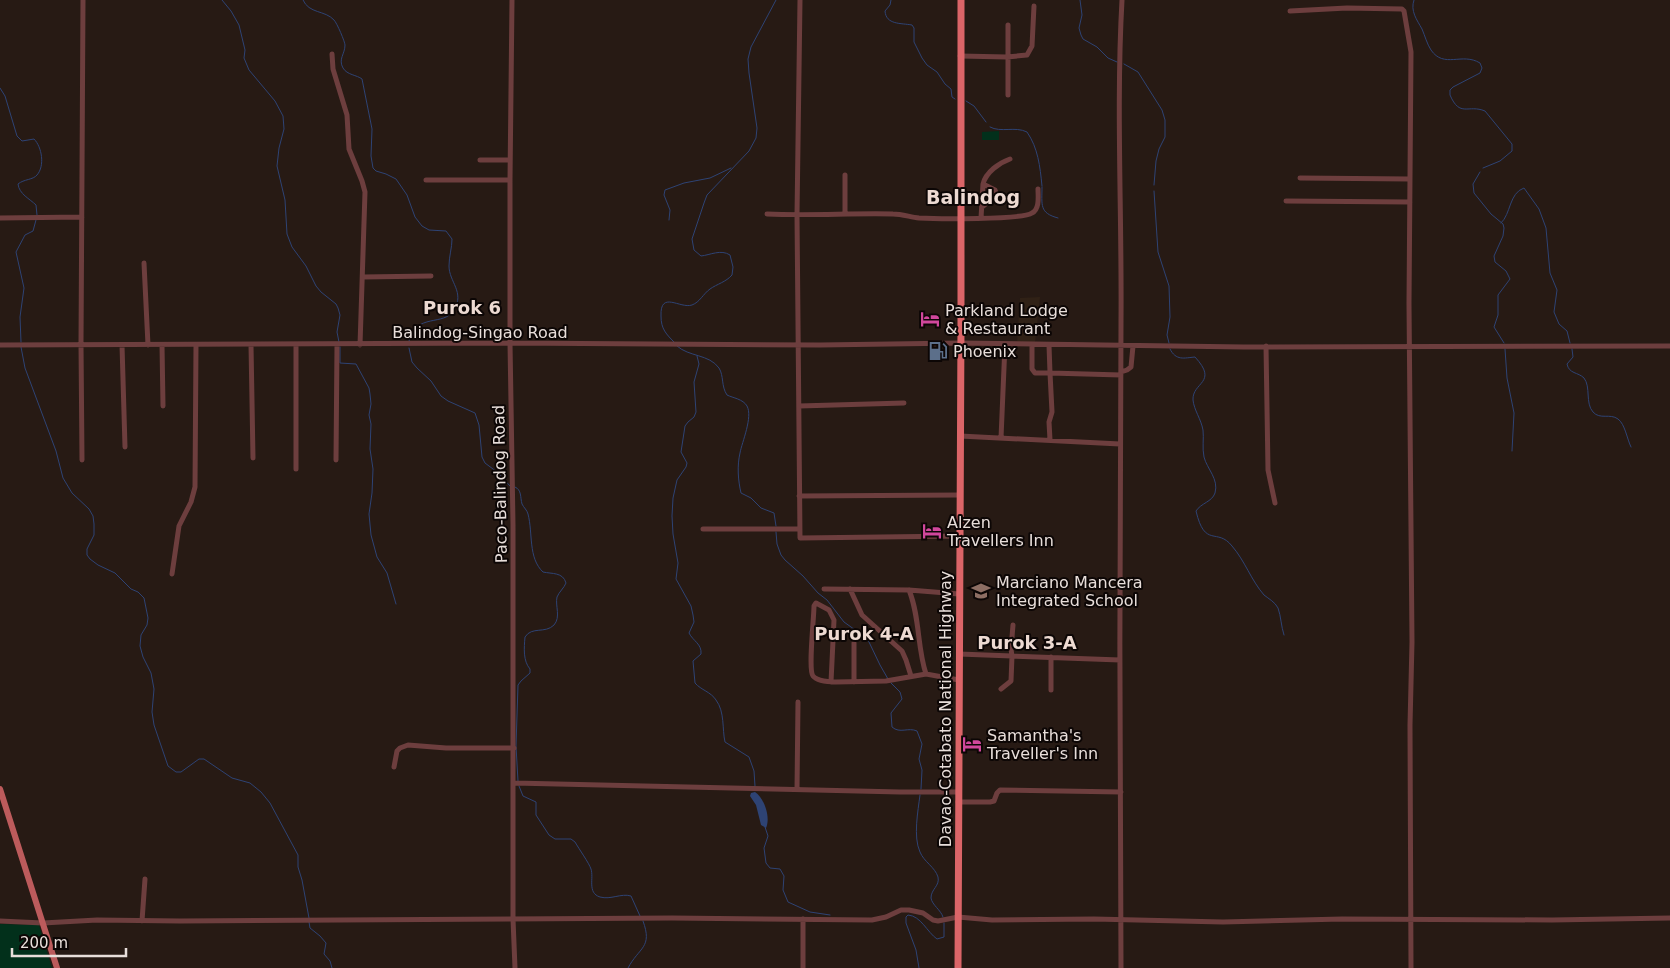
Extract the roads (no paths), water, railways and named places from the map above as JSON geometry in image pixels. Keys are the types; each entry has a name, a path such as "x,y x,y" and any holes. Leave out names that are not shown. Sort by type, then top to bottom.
{"highway":[{"name":"Davao-Cotabato National Highway","path":"958,968 961,0"}],"main road":[{"path":"0,789 57,968"}],"street":[{"path":"82,460 80,344 83,0"},
{"name":"Paco-Balindog Road","path":"512,0 510,343 513,524 513,919 515,968"},
{"path":"800,0 797,215 800,538 960,536"},
{"path":"1121,968 1120,120 1122,0"},
{"path":"960,56 1024,56 1031,50 1032,46 1034,6"},
{"path":"1290,11 1355,7 1398,8 1403,10 1411,52 1409,178 1412,632 1410,725 1411,968"},
{"path":"1008,25 1008,95"},
{"path":"332,54 334,69 347,115 351,157 362,181 364,192 360,345"},
{"path":"480,160 510,160"},
{"path":"981,218 982,184 986,176 998,164 1010,160"},
{"path":"845,175 845,214"},
{"path":"1300,178 1409,178"},
{"path":"426,180 510,180"},
{"path":"982,184 995,190 996,193 994,198 982,207"},
{"path":"767,214 895,214 920,218 1024,216 1035,212 1038,204 1038,189"},
{"path":"1286,201 1410,202"},
{"path":"0,218 82,217"},
{"path":"144,263 148,345"},
{"path":"363,277 430,276"},
{"name":"Balindog-Singao Road","path":"0,346 80,344 360,345 510,343 798,345 960,343 1133,346 1670,346"},
{"path":"1001,438 1005,344"},
{"path":"122,345 125,447"},
{"path":"162,345 163,406"},
{"path":"172,574 179,526 191,502 195,487 196,345"},
{"path":"251,345 252,458"},
{"path":"296,345 296,469"},
{"path":"336,460 337,345"},
{"path":"1032,345 1033,372 1050,373 1121,373 1131,367 1133,346"},
{"path":"1049,345 1052,412 1049,422 1050,440"},
{"path":"1266,346 1268,470 1275,504"},
{"path":"799,406 904,403"},
{"path":"960,436 1120,444"},
{"path":"799,496 960,495"},
{"path":"703,529 800,529"},
{"path":"850,589 862,615 902,651 911,676"},
{"path":"824,590 909,590 959,594"},
{"path":"909,590 916,616 920,650 926,674"},
{"path":"830,682 834,620 832,614 826,608 816,603 814,606 812,673 815,678 830,682 890,681 926,674 959,680"},
{"path":"1001,689 1011,681 1013,625"},
{"path":"854,643 854,682"},
{"path":"959,654 1120,660"},
{"path":"1051,657 1051,690"},
{"path":"797,790 798,702"},
{"path":"394,767 397,751 408,745 446,748 514,748"},
{"path":"514,783 958,792"},
{"path":"958,802 992,801 1000,790 1121,792"},
{"path":"142,921 145,880"},
{"path":"0,921 43,923 76,920 678,918 872,920 904,910 923,913 936,921 958,917 992,920 1223,922 1298,919 1552,920 1670,918"},
{"path":"803,919 803,968"}],"water":[{"path":"755,792 766,808 768,819 766,828 761,825 756,805 750,796 751,793"}],"waterway":[{"path":"222,0 239,25 245,50 244,58 249,70 275,101 283,116 284,129 277,166 285,200 287,234 292,247 306,266 316,286 338,308 340,315 337,332 339,342"},
{"path":"303,0 309,8 334,20 341,32 345,45 341,59 343,68 362,79 372,129 371,156 373,168 396,179 407,195 415,217 422,226 429,230 446,231 452,239 449,266 457,292 457,304 454,310 444,318 418,326 409,341"},
{"path":"675,343 663,328 661,316 664,304 672,302 687,306 692,305 710,289 732,275 733,267 730,255 719,252 701,256 694,250 692,239 707,195 749,151 756,138 757,128 748,59 751,47 776,0"},
{"path":"891,0 890,5 885,11 886,16 891,21 912,25 914,28 914,42 922,58 951,89 952,97 955,99"},
{"path":"1080,0 1082,15 1079,28 1083,39 1097,47 1108,58 1117,62"},
{"path":"1414,0 1413,8 1415,15 1431,50 1436,56 1447,60 1467,59 1480,63 1482,68 1480,73 1453,87 1450,90 1450,95 1457,106 1461,108 1485,111 1512,144 1512,151 1500,161 1483,168"},
{"path":"1124,64 1138,72 1162,110 1165,120 1165,137 1156,161 1154,185"},
{"path":"0,88 5,96 17,136 22,141 34,139 41,152 42,162 37,175 18,184 23,193 36,205 37,215"},
{"path":"966,101 974,106 986,122"},
{"path":"990,127 1027,132 1036,151 1042,186"},
{"path":"669,220 670,210 664,195 665,190 684,183 710,178 731,168"},
{"path":"1480,172 1473,184 1474,193 1491,214 1503,224 1504,228 1503,236 1494,256 1495,262 1506,271 1510,279 1498,295 1498,315 1494,327 1504,343"},
{"path":"1042,187 1042,203 1045,211 1047,214 1058,218"},
{"path":"1501,223 1515,194 1524,188 1539,209 1546,228 1550,273 1557,290 1554,312 1559,324 1567,331 1570,343"},
{"path":"1154,191 1158,252 1169,286 1170,317 1167,335 1169,343"},
{"path":"21,342 20,317 24,288 16,252 25,235 33,231 36,220"},
{"path":"677,346 682,350 715,363 721,371 727,395 740,400 747,406 749,411 748,423 738,463 741,493 751,498 761,508 774,513 776,526"},
{"path":"21,347 25,368 56,451 63,478 72,493 89,509 93,516 94,535 87,549 87,555 98,565 115,573 131,589 138,592 144,598 148,618 147,625 141,635 140,646 151,673 154,689 152,712 154,725 168,766 176,772 181,772 199,759 204,759 232,778 250,783 261,792 270,803 298,855 298,867 309,918"},
{"path":"340,347 340,363 356,364 369,388 371,404 369,415 371,424 370,449 373,469 369,514 371,535 377,557 387,573 396,604"},
{"path":"409,348 412,362 431,381 441,396 475,413 479,425 482,457 485,463 497,472 510,486"},
{"path":"1170,349 1178,357 1195,357 1205,372 1203,382 1196,389 1193,400 1203,430 1205,461 1214,479 1216,488 1214,496 1196,511 1200,523 1207,534 1227,541 1237,552 1259,589 1278,608 1284,635"},
{"path":"1505,349 1507,378 1514,413 1512,451"},
{"path":"1572,349 1573,357 1567,364 1570,370 1584,378 1589,404 1593,412 1599,416 1612,416 1618,419 1624,428 1631,447"},
{"path":"697,356 699,364 694,382 696,412 694,417 685,426 681,452 687,463 677,480 673,498 673,534 678,563 676,579 691,606 694,622 689,633 699,645 701,651 701,654 693,661 695,683 711,695 719,705 725,742 749,757 754,771 755,786"},
{"path":"515,487 520,492 522,504 528,514 533,553 538,566 543,572 560,575 565,579 566,583 557,597 557,619 554,625 547,629 531,632 525,637 524,654 530,673 518,685 516,746 518,781"},
{"path":"776,532 777,544 781,555 827,600 844,622 865,637 888,679"},
{"path":"891,683 900,692 902,699 891,713 892,727 898,730 917,731 922,744 919,759 922,770 921,789"},
{"path":"519,786 523,796 536,802 536,815 549,835 555,839 571,839 575,842 591,869 592,889 596,895 604,898 623,895 631,896 640,916"},
{"path":"920,795 917,824 918,846 922,856 938,877 938,883 932,892 931,898 943,917"},
{"path":"765,827 768,836 764,848 766,863 770,868 780,869 784,876 783,890 788,902 810,912 830,915"},
{"path":"919,968 916,950 906,923 906,917 908,915 917,918 937,939 944,937 944,923"},
{"path":"628,968 646,942 646,930 643,921"},
{"path":"309,922 310,928 326,943 324,954 330,961 332,968"}],"place":[{"name":"Parkland Lodge & Restaurant","path":"930,319"},
{"name":"Phoenix","path":"938,351"},
{"name":"Alzen Travellers Inn","path":"932,531"},
{"name":"Marciano Mancera Integrated School","path":"981,591"},
{"name":"Samantha's Traveller's Inn","path":"972,744"}],"district":[{"name":"Balindog","path":"973,197"},
{"name":"Purok 6","path":"462,307"},
{"name":"Purok 4-A","path":"864,633"},
{"name":"Purok 3-A","path":"1027,642"}]}
